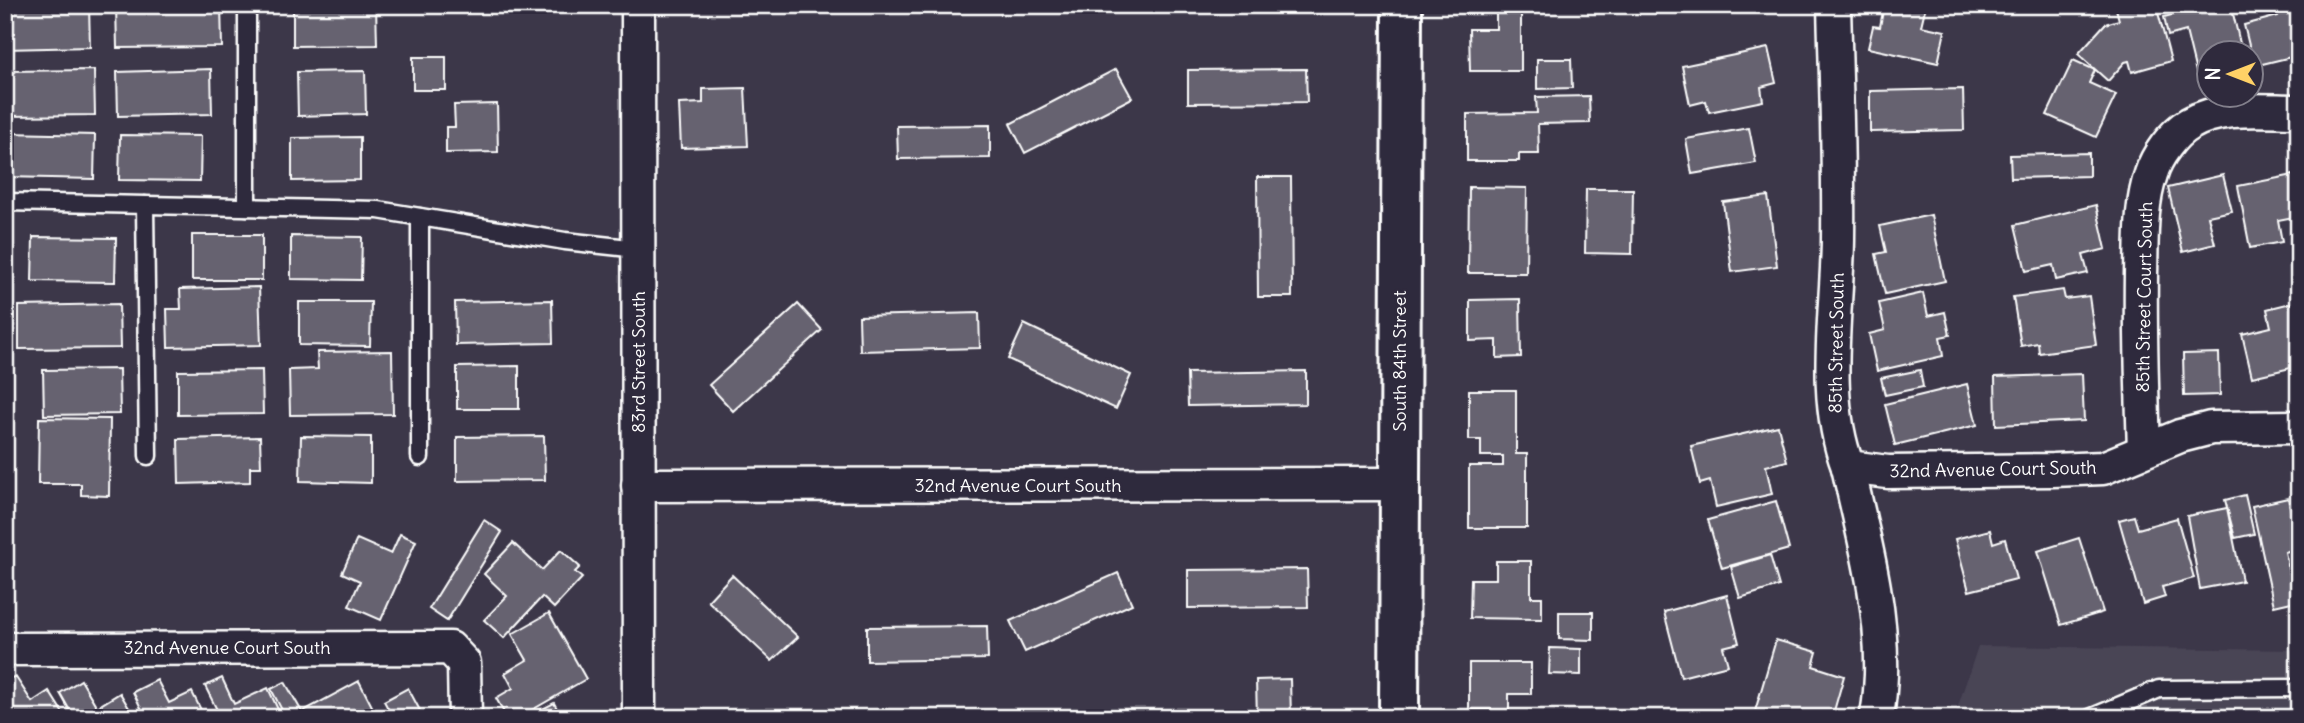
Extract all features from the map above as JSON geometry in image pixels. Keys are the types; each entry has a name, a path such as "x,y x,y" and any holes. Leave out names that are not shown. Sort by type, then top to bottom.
{"main road":[{"name":"South 84th Street","path":"1399,718 1402,5"}],"street":[{"name":"83rd Street South","path":"638,5 639,718"},
{"name":"85th Street South","path":"1834,5 1838,209 1833,329 1834,416 1867,555 1882,646 1880,706 1876,718"},
{"name":"85th Street Court South","path":"2144,450 2140,343 2143,218 2144,197 2151,170 2186,125 2217,113 2299,111"},
{"name":"32nd Avenue Court South","path":"1848,467 1888,472 2103,468 2180,436 2211,428 2299,427"},
{"name":"32nd Avenue Court South","path":"638,485 1398,484"},
{"name":"32nd Avenue Court South","path":"5,649 450,648 464,663 465,718"}],"lane":[{"path":"247,14 247,207"},
{"path":"5,202 378,210 565,241 638,249"},
{"path":"145,205 148,456"},
{"path":"420,217 420,457"},
{"path":"2091,718 2159,689 2299,688"}],"shaded area":[{"path":"1978,646 2299,650 2299,718 1954,718"}],"building":[{"path":"5,5 89,5 90,47 5,49"},
{"path":"116,5 221,5 222,47 117,48"},
{"path":"293,5 376,5 377,45 293,46"},
{"path":"1884,5 1926,5 1921,26 1945,31 1938,63 1868,48 1873,26 1880,27"},
{"path":"2115,5 2156,5 2171,61 2132,72 2129,61 2125,62 2108,81 2078,54 2105,24 2119,20"},
{"path":"2193,5 2231,5 2239,38 2196,38 2196,72 2186,31 2168,36 2164,17 2194,9"},
{"path":"2276,5 2299,5 2299,66 2293,67 2291,57 2266,63 2266,38 2247,38 2244,25 2278,16"},
{"path":"1521,10 1521,71 1470,71 1469,29 1496,29 1496,11"},
{"path":"1768,48 1776,83 1761,87 1763,101 1709,112 1706,101 1690,105 1682,66"},
{"path":"413,57 446,57 446,90 413,90"},
{"path":"1537,59 1571,59 1572,88 1537,89"},
{"path":"2073,60 2095,70 2089,83 2116,95 2096,137 2047,115"},
{"path":"211,69 212,114 118,116 117,72"},
{"path":"1116,69 1132,98 1025,153 1010,124"},
{"path":"1306,69 1307,102 1188,103 1188,70"},
{"path":"94,70 95,115 6,116 6,71"},
{"path":"365,71 366,114 298,116 297,72"},
{"path":"745,88 748,146 681,148 679,104 703,103 703,89"},
{"path":"1963,89 1964,130 1870,132 1870,91"},
{"path":"1589,96 1590,123 1538,124 1539,154 1519,154 1519,161 1467,161 1467,114 1537,113 1536,97"},
{"path":"497,104 498,152 446,153 446,127 455,127 454,105"},
{"path":"990,125 990,158 898,159 897,126"},
{"path":"1749,128 1756,163 1692,174 1686,139"},
{"path":"7,133 95,135 94,179 6,177"},
{"path":"120,135 201,136 200,181 119,180"},
{"path":"360,137 360,180 292,181 292,138"},
{"path":"2089,153 2089,176 2011,178 2010,155"},
{"path":"2299,174 2299,216 2278,220 2282,242 2250,248 2238,186"},
{"path":"2223,175 2232,211 2208,216 2215,244 2183,252 2168,188"},
{"path":"1257,177 1291,177 1292,297 1258,297"},
{"path":"1469,187 1527,188 1526,273 1468,273"},
{"path":"1586,189 1633,189 1632,254 1585,253"},
{"path":"1768,196 1777,266 1732,272 1723,202"},
{"path":"2096,205 2106,249 2083,255 2088,273 2056,280 2053,265 2026,271 2015,225"},
{"path":"1931,215 1945,281 1885,294 1876,254 1886,252 1880,226"},
{"path":"192,235 262,235 262,280 192,280"},
{"path":"291,236 362,237 361,280 291,279"},
{"path":"33,237 116,238 115,282 32,281"},
{"path":"259,287 261,345 168,347 167,309 181,309 180,289"},
{"path":"2063,290 2065,299 2089,296 2096,345 2039,353 2038,343 2021,346 2013,297"},
{"path":"1923,293 1928,316 1945,312 1950,335 1940,337 1943,356 1877,371 1869,334 1885,330 1879,303"},
{"path":"1520,299 1521,357 1497,358 1497,340 1470,341 1470,300"},
{"path":"552,300 553,343 456,345 455,302"},
{"path":"2299,301 2299,366 2252,377 2242,334 2271,327 2267,309"},
{"path":"299,302 371,302 370,346 299,345"},
{"path":"119,304 120,348 19,349 19,306"},
{"path":"798,304 822,330 733,411 709,385"},
{"path":"979,313 980,348 860,351 859,316"},
{"path":"1024,324 1131,375 1116,409 1008,359"},
{"path":"392,351 393,414 290,415 289,370 318,369 317,352"},
{"path":"2219,353 2220,395 2184,396 2183,354"},
{"path":"519,366 519,409 457,409 457,367"},
{"path":"119,369 120,414 44,415 43,370"},
{"path":"262,370 263,414 178,415 178,371"},
{"path":"1920,370 1923,387 1885,395 1881,378"},
{"path":"1306,371 1306,404 1188,406 1187,373"},
{"path":"2082,374 2084,421 1996,425 1995,377"},
{"path":"1967,384 1977,425 1895,445 1885,404"},
{"path":"1469,390 1516,390 1516,454 1527,454 1527,528 1469,528 1469,466 1503,466 1503,456 1481,456 1481,440 1469,440"},
{"path":"39,418 110,419 109,496 81,495 81,484 38,484"},
{"path":"1778,426 1787,461 1766,466 1772,494 1716,507 1710,481 1700,484 1691,446"},
{"path":"301,436 371,437 371,483 300,481"},
{"path":"544,436 545,480 457,481 457,437"},
{"path":"260,437 261,467 250,467 250,482 179,484 178,439"},
{"path":"2245,495 2254,534 2235,538 2225,500"},
{"path":"2288,498 2299,548 2285,552 2296,601 2274,606 2252,506"},
{"path":"1776,501 1789,549 1722,568 1708,520"},
{"path":"2227,508 2242,581 2200,589 2187,516"},
{"path":"2134,516 2138,529 2177,518 2194,578 2162,587 2165,597 2143,604 2119,520"},
{"path":"484,520 502,532 447,621 429,609"},
{"path":"1990,530 1993,543 2005,539 2016,579 1969,591 1955,539"},
{"path":"400,534 416,541 381,620 349,606 360,581 342,573 357,539 391,554"},
{"path":"2079,538 2103,612 2061,625 2038,551"},
{"path":"513,543 542,570 561,550 580,567 575,572 582,578 554,608 542,597 504,638 484,620 507,596 484,574"},
{"path":"1770,555 1779,586 1740,598 1731,567"},
{"path":"1496,561 1531,561 1531,597 1542,597 1542,619 1470,618 1471,579 1496,579"},
{"path":"1307,569 1308,607 1188,608 1188,570"},
{"path":"1118,573 1132,604 1025,652 1010,621"},
{"path":"732,575 798,637 772,661 708,601"},
{"path":"1727,595 1739,643 1723,647 1728,665 1681,677 1664,612"},
{"path":"1559,612 1593,612 1593,640 1559,639"},
{"path":"549,613 586,679 518,718 507,718 496,698 513,688 505,673 527,660 512,634"},
{"path":"987,626 988,659 867,661 867,627"},
{"path":"1776,640 1817,652 1813,666 1844,676 1832,718 1753,718"},
{"path":"1550,648 1581,649 1581,675 1549,674"},
{"path":"1469,663 1531,663 1531,694 1509,694 1509,710 1469,710"},
{"path":"15,676 32,702 49,691 66,718 6,718 5,682"},
{"path":"222,678 234,704 268,688 282,718 221,718 205,686"},
{"path":"1290,679 1291,718 1257,718 1256,680"},
{"path":"81,680 97,707 120,693 135,718 74,718 60,693"},
{"path":"157,680 169,703 192,692 205,718 146,718 133,692"},
{"path":"359,681 378,718 286,718 271,689 285,682 302,712"},
{"path":"408,688 424,718 393,718 384,701"},
{"path":"554,703 562,718 525,718"}]}
